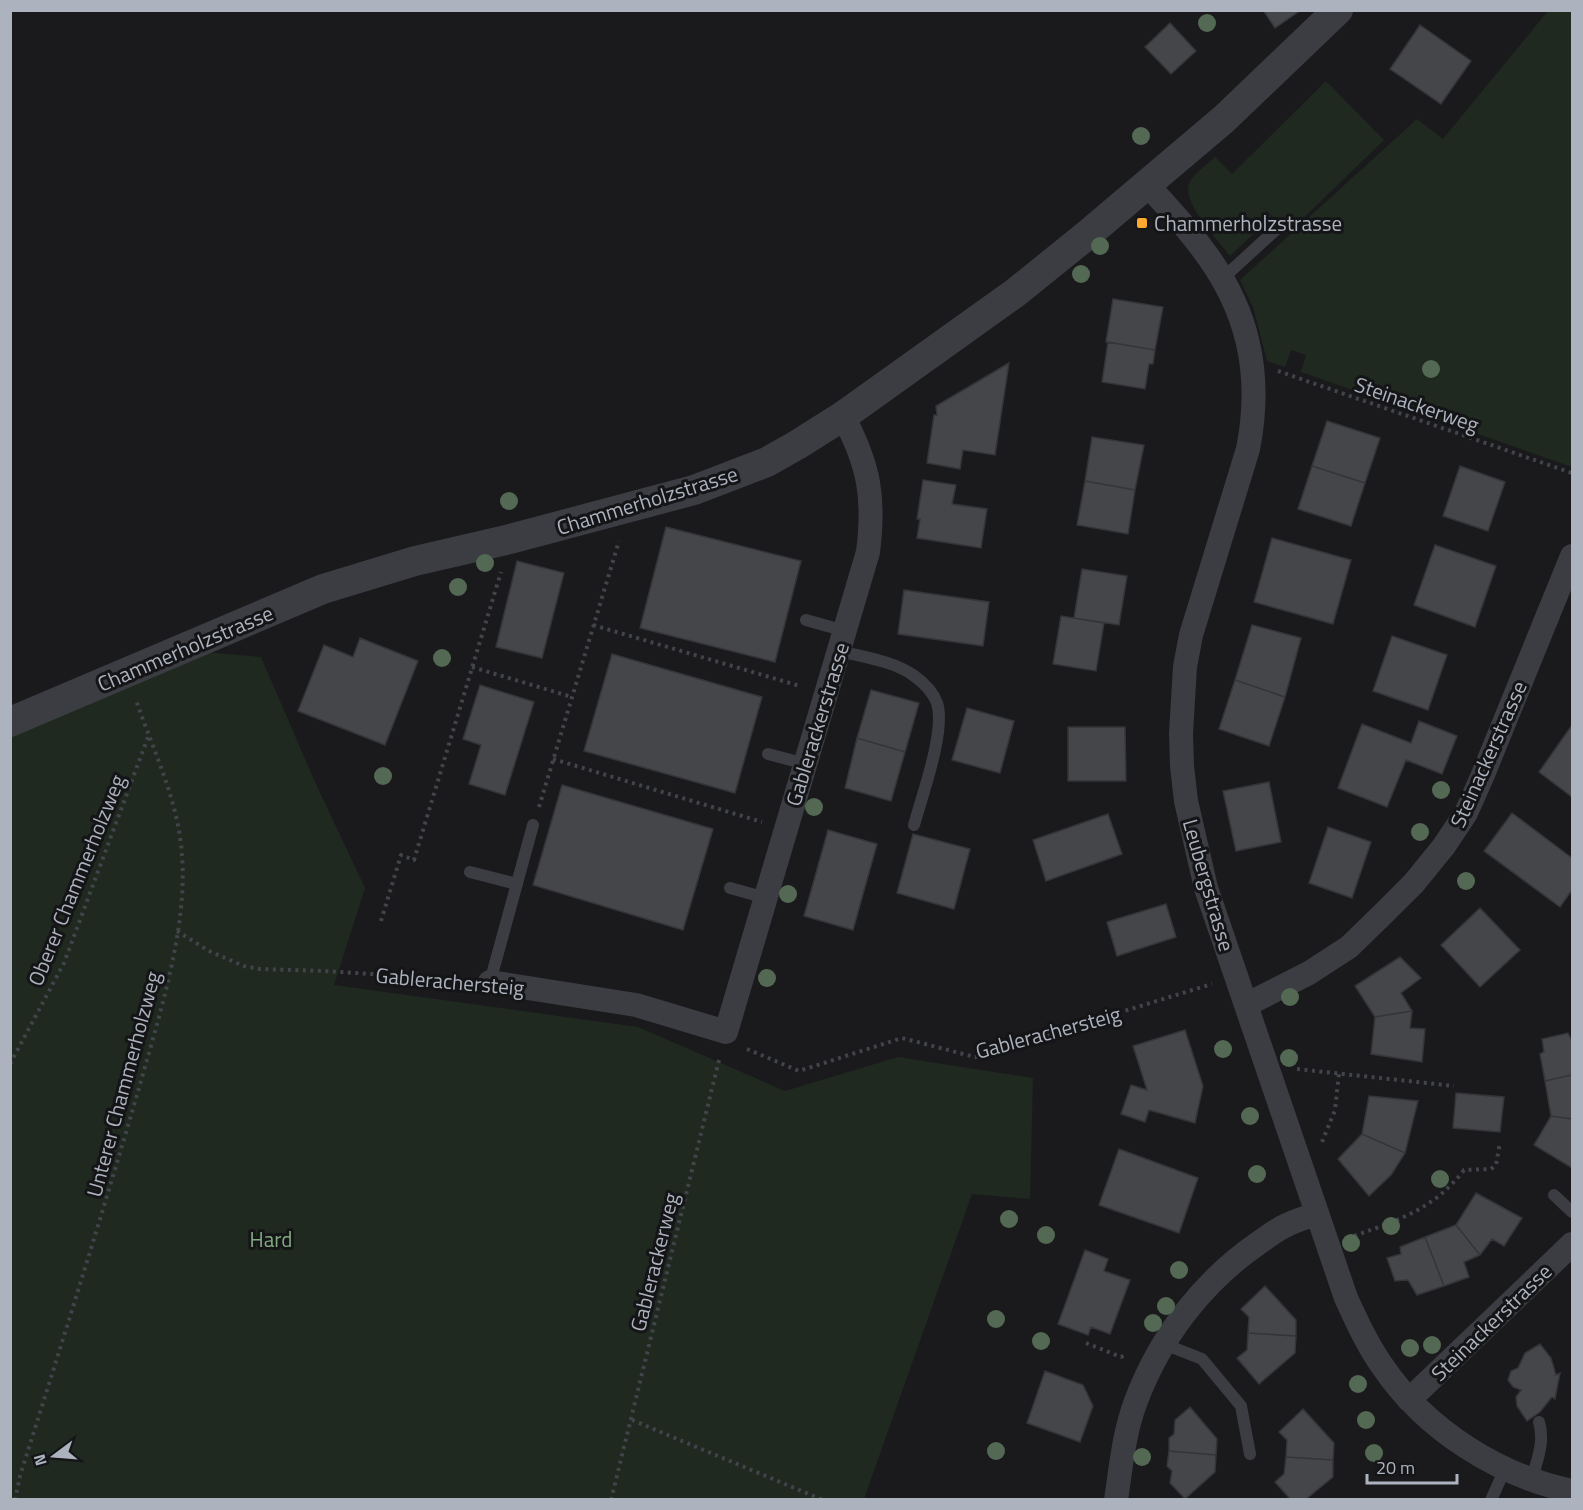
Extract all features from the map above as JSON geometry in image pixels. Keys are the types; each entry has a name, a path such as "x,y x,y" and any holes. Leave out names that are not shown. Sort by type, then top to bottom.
{"street":[{"name":"Chammerholzstrasse","path":"10,722 262,613 322,590 415,561 621,511 694,490 767,462 843,416 1015,293 1224,119 1338,10"},
{"name":"Leubergstrasse","path":"1148,184 1201,246 1223,278 1234,298 1252,362 1254,392 1250,440 1191,635 1185,667 1181,722 1185,801 1206,888 1346,1298 1362,1333 1383,1368 1409,1400 1443,1430 1472,1450 1505,1469 1572,1491"},
{"name":"Gablerackerstrasse","path":"725,1036 868,552 872,524 871,498 859,446 843,416"},
{"name":"Steinackerstrasse","path":"1246,1005 1309,973 1348,947 1414,883 1444,846 1466,813 1482,777 1572,556"},
{"name":"Gablerachersteig","path":"490,982 636,1005 725,1036"},
{"path":"1116,1500 1135,1403 1148,1372 1164,1344 1196,1299 1232,1263 1285,1225 1317,1214"},
{"name":"Steinackerstrasse","path":"1409,1400 1572,1244"}],"lane":[{"path":"1223,278 1281,225"},
{"path":"806,620 842,641 912,675 929,688 937,704 939,724 933,758 914,825"},
{"path":"768,754 806,764"},
{"path":"490,982 533,825"},
{"path":"470,872 517,884"},
{"path":"730,888 766,898"},
{"path":"1554,1195 1572,1212"},
{"path":"1164,1344 1202,1359 1241,1406 1250,1454"},
{"path":"1532,1479 1541,1446 1542,1432 1539,1422"},
{"path":"1491,1500 1505,1469"}],"path":[{"name":"Steinackerweg","path":"1252,362 1572,473"},
{"path":"533,825 621,533 621,511"},
{"path":"381,921 401,855 414,860 498,584"},
{"path":"593,625 827,694"},
{"path":"472,667 572,697"},
{"name":"Unterer Chammerholzweg","path":"15,1500 20,1476 100,1221 160,1014 177,931 183,877 180,835 169,792 127,673"},
{"name":"Oberer Chammerholzweg","path":"10,1064 64,963 148,736"},
{"path":"553,759 786,829"},
{"name":"Gablerachersteig","path":"177,931 228,960 259,969 385,974 490,982"},
{"name":"Gablerachersteig","path":"725,1036 800,1071 902,1038 975,1057 1236,977"},
{"name":"Gablerackerweg","path":"611,1500 725,1036"},
{"path":"1269,1071 1284,1067 1454,1086"},
{"path":"1297,1155 1320,1145 1327,1134 1335,1110 1339,1073"},
{"path":"1328,1245 1402,1219 1428,1205 1452,1185 1464,1170 1491,1169 1496,1165 1500,1142"},
{"path":"1086,1343 1121,1357 1130,1352"},
{"path":"632,1420 823,1500"}],"green space":[{"path":"1548,11 1572,11 1572,467 1301,372 1306,355 1291,350 1285,367 1267,361 1253,307 1240,280 1417,119 1443,139"},
{"path":"1326,81 1384,140 1288,233 1260,204 1271,217 1230,256 1194,208 1188,188 1191,180 1215,157 1232,174"},
{"name":"Hard","path":"181,650 261,657 315,782 365,888 334,985 638,1027 785,1091 898,1057 1033,1078 1030,1199 972,1194 864,1499 11,1500 11,722"}],"building":[{"path":"1263,10 1301,10 1275,28"},
{"path":"1170,23 1196,51 1171,74 1145,47"},
{"path":"1420,25 1471,61 1441,104 1390,69"},
{"path":"1113,299 1163,307 1155,350 1106,342"},
{"path":"1108,342 1155,350 1153,364 1149,364 1145,389 1102,382"},
{"path":"1009,363 995,455 963,450 960,469 927,463 934,415 937,415 936,406"},
{"path":"1327,421 1380,438 1365,483 1312,466"},
{"path":"1092,437 1144,445 1135,490 1085,481"},
{"path":"1312,466 1365,483 1351,526 1298,509"},
{"path":"1460,466 1505,482 1488,531 1443,516"},
{"path":"923,480 956,485 952,504 987,509 981,548 917,538 920,519 917,519"},
{"path":"1085,481 1135,490 1128,534 1077,525"},
{"path":"666,527 801,561 775,662 640,628"},
{"path":"1272,538 1351,560 1333,624 1254,602"},
{"path":"1435,545 1496,566 1475,627 1414,605"},
{"path":"517,561 564,573 542,658 496,647"},
{"path":"1082,569 1127,576 1119,625 1074,618"},
{"path":"904,590 989,602 983,646 898,634"},
{"path":"1061,616 1104,623 1096,671 1053,664"},
{"path":"1252,625 1301,638 1285,697 1235,680"},
{"path":"1392,636 1447,655 1428,710 1373,691"},
{"path":"360,638 418,661 385,745 298,711 324,645 353,657"},
{"path":"612,654 762,697 735,793 584,751"},
{"path":"1235,680 1285,697 1269,746 1219,729"},
{"path":"480,685 534,702 505,795 469,784 481,745 463,739"},
{"path":"871,690 919,703 905,752 857,738"},
{"path":"967,708 1014,721 1000,773 952,760"},
{"path":"1419,721 1457,736 1442,774 1406,760 1387,807 1338,788 1362,724 1411,743"},
{"path":"1572,725 1572,797 1539,772"},
{"path":"1068,727 1125,727 1126,781 1068,781"},
{"path":"857,738 905,752 891,801 845,788"},
{"path":"1269,782 1281,842 1236,851 1223,791"},
{"path":"562,785 713,829 683,930 533,885"},
{"path":"1512,813 1572,858 1572,890 1560,907 1484,851"},
{"path":"1108,814 1122,854 1046,881 1033,840"},
{"path":"1328,827 1371,842 1352,898 1309,883"},
{"path":"828,830 877,844 853,930 804,916"},
{"path":"913,834 970,849 954,909 897,893"},
{"path":"1166,904 1176,937 1117,956 1107,922"},
{"path":"1480,908 1520,950 1480,987 1441,945"},
{"path":"1400,957 1421,978 1401,993 1412,1011 1375,1017 1355,986"},
{"path":"1412,1011 1410,1028 1425,1029 1422,1062 1371,1054 1375,1017"},
{"path":"1185,1030 1203,1086 1195,1123 1149,1110 1145,1122 1121,1114 1131,1085 1147,1090 1133,1046"},
{"path":"1568,1033 1572,1041 1572,1075 1545,1081 1540,1054 1544,1052 1542,1039"},
{"path":"1572,1075 1572,1119 1551,1116 1545,1081"},
{"path":"1456,1093 1504,1097 1500,1132 1453,1128"},
{"path":"1369,1096 1418,1101 1405,1153 1362,1134"},
{"path":"1551,1116 1572,1119 1572,1168 1534,1145"},
{"path":"1362,1134 1405,1153 1391,1175 1369,1196 1338,1159"},
{"path":"1119,1149 1198,1178 1179,1233 1099,1205"},
{"path":"1476,1193 1522,1218 1504,1246 1492,1239 1480,1255 1456,1225"},
{"path":"1456,1225 1480,1255 1464,1262 1469,1277 1444,1286 1425,1237"},
{"path":"1425,1237 1444,1286 1417,1295 1408,1280 1395,1281 1387,1258 1401,1254 1400,1247"},
{"path":"1085,1250 1108,1259 1104,1271 1130,1280 1110,1334 1091,1327 1088,1335 1058,1324"},
{"path":"1265,1286 1296,1320 1296,1336 1248,1333 1249,1317 1241,1309"},
{"path":"1248,1333 1296,1336 1295,1353 1259,1384 1237,1358 1247,1350"},
{"path":"1540,1344 1551,1358 1556,1375 1560,1373 1555,1399 1552,1397 1540,1412 1527,1421 1517,1406 1516,1397 1521,1390 1513,1387 1508,1380 1511,1371 1518,1368 1525,1353"},
{"path":"1045,1371 1083,1385 1093,1406 1080,1442 1027,1423"},
{"path":"1190,1407 1217,1439 1216,1455 1169,1451 1169,1438 1174,1434 1175,1420"},
{"path":"1303,1409 1334,1443 1333,1460 1286,1457 1287,1440 1279,1432"},
{"path":"1169,1451 1216,1455 1215,1472 1185,1499 1170,1483 1172,1471 1167,1466"},
{"path":"1286,1457 1333,1460 1333,1477 1305,1500 1291,1500 1275,1482 1284,1474"}],"place":[{"name":"Chammerholzstrasse","path":"1142,223"}]}
